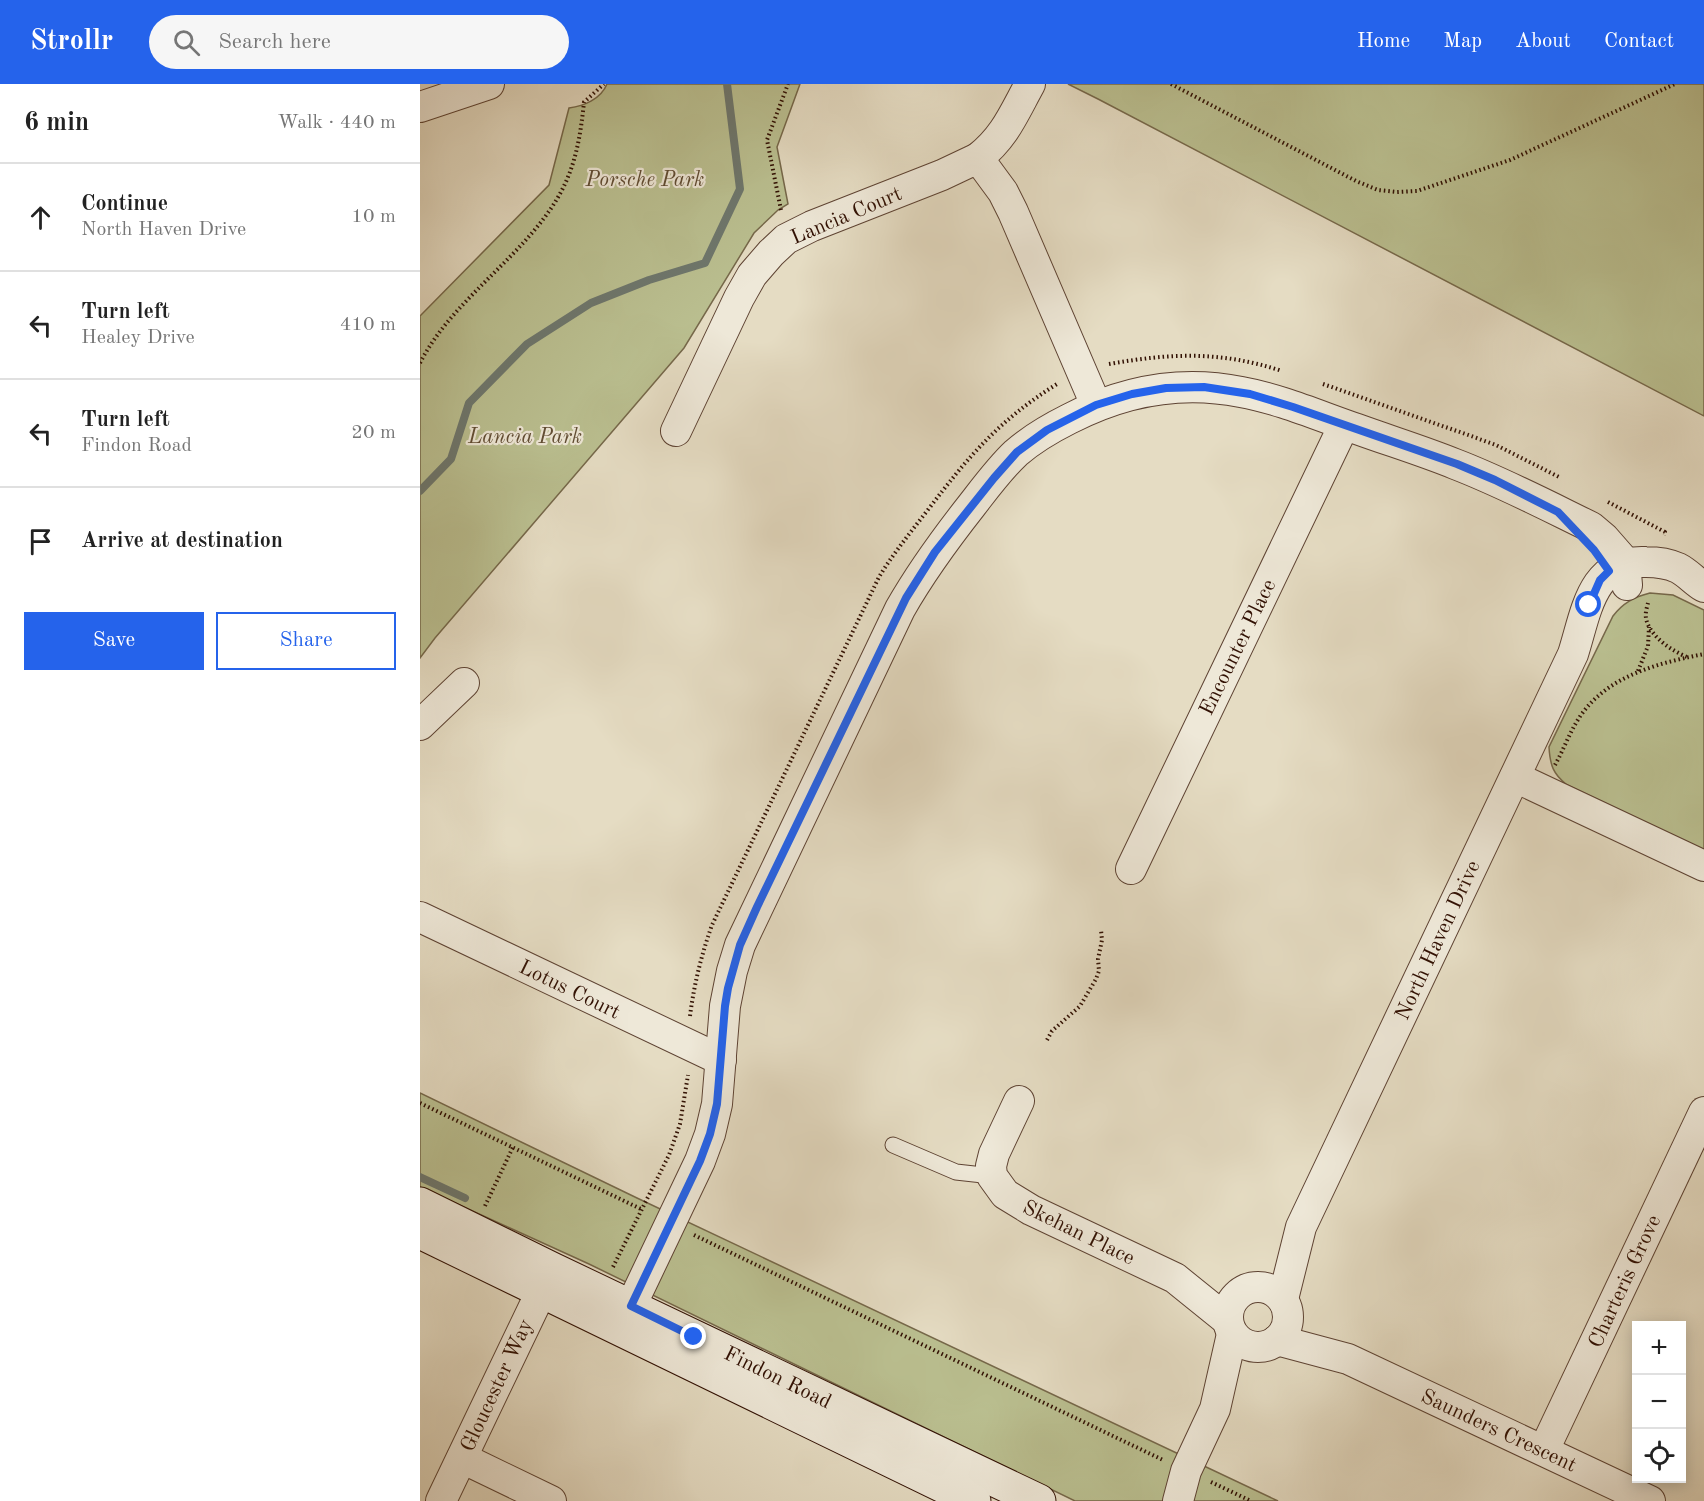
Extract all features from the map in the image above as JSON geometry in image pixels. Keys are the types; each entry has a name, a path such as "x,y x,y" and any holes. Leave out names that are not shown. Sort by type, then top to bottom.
{"main road":[{"name":"Findon Road","path":"420,1204 547,1280 625,1318 974,1501"},
{"name":"Findon Road","path":"420,1232 547,1280 600,1292 625,1318 1039,1501"}],"street":[{"path":"420,107 489,84"},
{"name":"Lancia Court","path":"676,431 739,298 752,274 771,253 786,239 812,226 942,175 978,158 994,145 1004,132 1030,84"},
{"path":"978,158 1003,192 1013,212 1096,405"},
{"path":"625,1318 671,1223 710,1134 717,1104 725,1006 732,971 740,945 762,896 911,589 946,538 994,478 1017,452 1047,430 1096,405 1157,389 1204,387 1250,394 1457,464 1495,480 1558,512 1594,550 1634,572 1702,586"},
{"name":"Encounter Place","path":"1129,868 1344,425"},
{"name":"North Haven Drive","path":"1178,1501 1186,1471 1215,1409 1279,1325 1301,1227 1573,654 1610,600 1634,572"},
{"path":"420,725 464,683"},
{"path":"1515,777 1704,866"},
{"name":"Lotus Court","path":"420,917 721,1060"},
{"path":"992,1176 994,1154 1019,1101"},
{"name":"Charteris Grove","path":"1544,1450 1704,1112"},
{"name":"Skehan Place","path":"992,1176 1005,1194 1017,1202 1175,1278 1230,1327"},
{"name":"North Haven Drive","path":"1249,1289 1301,1227"},
{"name":"Skehan Place","path":"1175,1278 1249,1289"},
{"name":"Gloucester Way","path":"441,1501 547,1280"},
{"path":"1266,1287 1275,1292 1279,1325 1248,1346 1239,1341 1230,1327 1230,1303 1249,1289 1266,1287"},
{"name":"Saunders Crescent","path":"1279,1325 1650,1501"},
{"name":"North Haven Drive","path":"1215,1409 1230,1327"},
{"path":"462,1458 551,1501"},
{"name":"North Haven Drive","path":"1162,1501 1186,1471"}],"lane":[{"path":"893,1144 943,1168 968,1175 992,1176"}],"path":[{"path":"421,360 448,322 549,211 564,187 573,164 580,137 584,102 604,84"},
{"path":"786,239 767,140 788,84"},
{"path":"1171,84 1356,181 1378,189 1397,192 1417,191 1510,160 1675,84"},
{"path":"600,1292 669,1155 680,1124 688,1076 694,987 712,926 891,556 966,460 990,434 1012,415 1060,383 1106,364 1144,357 1185,354 1226,357 1264,364 1285,371"},
{"path":"1318,383 1464,433 1496,446 1564,480"},
{"path":"1604,500 1665,532 1655,554 1634,572 1649,626 1648,646 1638,671"},
{"path":"1649,626 1666,645 1688,657"},
{"path":"1544,791 1574,726 1581,714 1599,695 1638,671 1704,654"},
{"path":"1047,1040 1052,1031 1080,1006 1096,979 1099,971 1101,930"},
{"path":"420,1103 935,1352 1251,1501"},
{"path":"484,1207 513,1147"}],"green space":[{"path":"607,84 800,84 777,147 788,204 778,210 754,233 684,348 420,658 420,316 549,185 569,108 591,101 601,94"},
{"path":"1068,84 1704,84 1704,416 1098,99"},
{"path":"1650,593 1673,595 1704,610 1704,850 1567,785 1555,773 1550,759 1549,747 1613,616 1629,601"},
{"path":"420,1093 1278,1501 1075,1501 589,1264 420,1187"}],"waterway":[{"path":"420,491 451,459 469,403 527,344 591,303 649,280 705,263 740,189 727,84"},
{"path":"420,1177 465,1198"}],"route":[{"path":"694,1337 631,1306 700,1161 710,1134 717,1104 725,1006 740,945 900,609 916,580 935,552 1017,452 1047,430 1096,405 1132,394 1166,388 1204,387 1250,394 1448,461 1495,480 1558,512 1594,550 1609,571 1593,591 1589,605"}],"park label":[{"name":"Porsche Park","path":"645,179"},
{"name":"Lancia Park","path":"525,436"}]}
